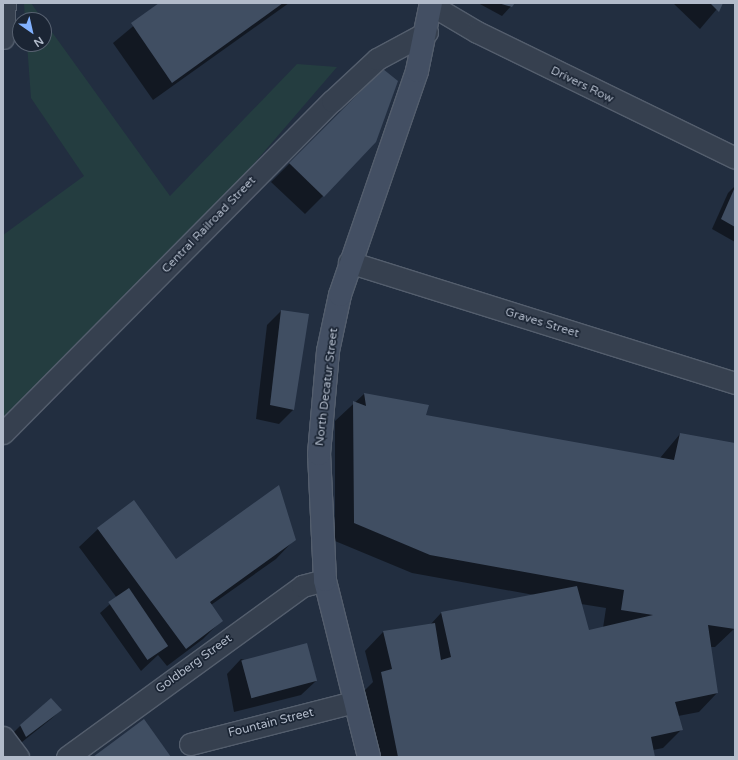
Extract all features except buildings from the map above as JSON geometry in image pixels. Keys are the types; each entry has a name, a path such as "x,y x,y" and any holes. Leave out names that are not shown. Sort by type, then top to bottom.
{"street":[{"path":"3,38 6,3"},
{"name":"North Decatur Street","path":"369,757 353,702 325,580 319,454 328,351 349,262 417,71 433,4"},
{"name":"Drivers Row","path":"433,4 556,73 735,158"},
{"name":"Central Railroad Street","path":"3,433 332,100 377,59 427,32"},
{"name":"Graves Street","path":"349,262 735,383"},
{"name":"Goldberg Street","path":"67,757 302,586 325,580"},
{"name":"Fountain Street","path":"190,744 353,702"},
{"path":"3,737 18,757"}],"green space":[{"path":"24,3 31,3 37,12 25,12"},
{"path":"52,32 170,196 297,64 337,67 238,182 3,426 3,235 84,176 31,98 28,52 52,52"}]}
